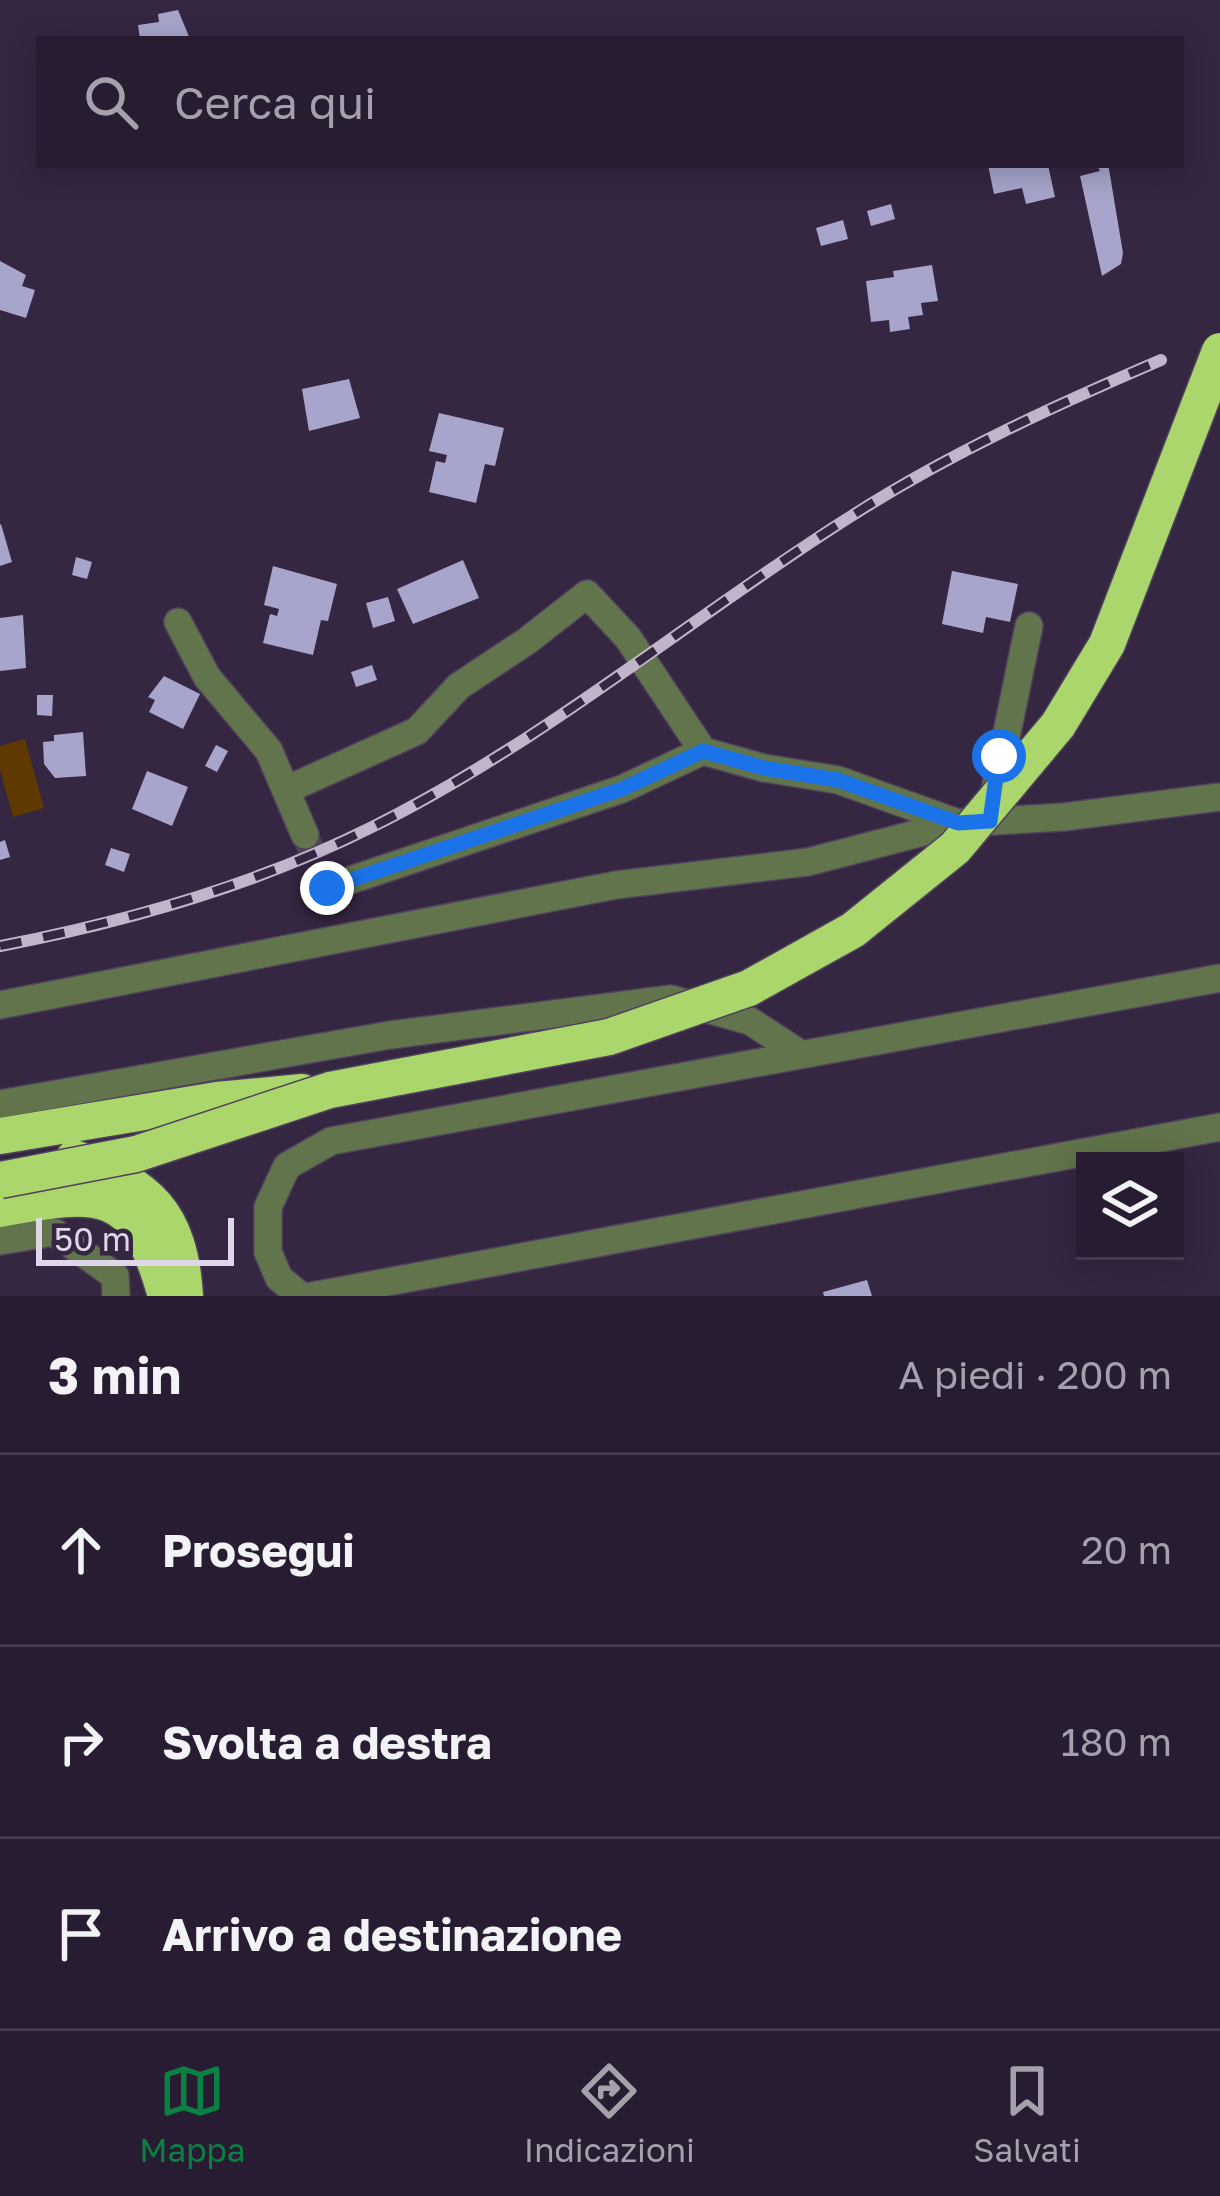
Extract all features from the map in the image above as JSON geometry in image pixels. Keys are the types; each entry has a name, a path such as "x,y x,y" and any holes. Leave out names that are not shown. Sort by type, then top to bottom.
{"highway":[{"path":"0,1136 217,1100 330,1090 545,1052 671,1018 749,988 853,929 930,871 1017,779 1058,725 1107,644 1220,351"},
{"path":"0,1180 136,1154 330,1090"},
{"path":"0,1163 74,1158 119,1174 147,1193 180,1248 184,1296"},
{"path":"0,1208 96,1197 125,1213 154,1253 166,1296"}],"street":[{"path":"286,790 417,730 459,686 587,595 609,614 648,665 703,751"},
{"path":"178,622 206,676 269,751 305,835"},
{"path":"990,821 999,756 1029,626"},
{"path":"327,888 622,789 703,751 764,768 838,780 958,823"},
{"path":"0,1005 616,885 808,862 958,823 1064,818 1220,797"},
{"path":"301,1296 279,1278 268,1252 268,1207 287,1166 331,1141 1220,977"},
{"path":"0,1104 390,1035 671,999 750,1022 799,1053"},
{"path":"312,1296 1220,1127"},
{"path":"0,1241 54,1232 115,1276 116,1296"}],"shaded area":[{"path":"25,739 44,808 13,817 0,770 0,746"}],"building":[{"path":"178,10 189,36 140,36 138,25 159,22 158,14"},
{"path":"989,168 1049,168 1055,197 1026,204 1022,188 994,194"},
{"path":"1109,169 1123,253 1121,264 1102,276 1080,176"},
{"path":"891,204 895,219 871,226 867,211"},
{"path":"843,220 848,239 821,246 816,228"},
{"path":"0,261 26,275 22,286 35,290 26,318 0,310"},
{"path":"932,265 938,301 921,303 923,315 908,317 910,329 890,332 889,320 871,322 866,281"},
{"path":"349,379 360,418 309,431 302,389"},
{"path":"439,413 504,428 495,466 485,464 476,503 429,492 436,461 445,463 447,455 429,451"},
{"path":"0,525 12,562 0,566"},
{"path":"76,557 92,562 87,579 72,575"},
{"path":"463,560 479,598 413,624 397,589"},
{"path":"273,566 337,584 328,621 321,620 313,655 263,643 270,614 277,616 279,609 264,605"},
{"path":"952,571 1018,584 1010,622 986,617 983,633 942,624"},
{"path":"388,597 395,621 373,628 366,603"},
{"path":"23,615 26,668 0,671 0,618"},
{"path":"372,665 377,680 356,687 351,672"},
{"path":"164,676 200,694 183,729 149,712 155,700 148,697"},
{"path":"37,695 53,695 52,716 37,715"},
{"path":"83,732 86,776 55,778 44,764 43,742 54,741 54,735"},
{"path":"216,745 228,751 217,772 205,766"},
{"path":"147,771 188,787 172,826 132,809"},
{"path":"5,840 10,857 0,860 0,842"},
{"path":"111,848 130,854 124,872 105,865"},
{"path":"867,1280 872,1296 824,1296 823,1292"}],"tunnel":[{"path":"305,835 327,888"}],"railway":[{"path":"0,946 190,899 372,827 497,757 890,492 1004,431 1161,360"}],"route":[{"path":"327,888 622,789 703,751 764,768 838,780 958,823 990,821 999,756"}]}
